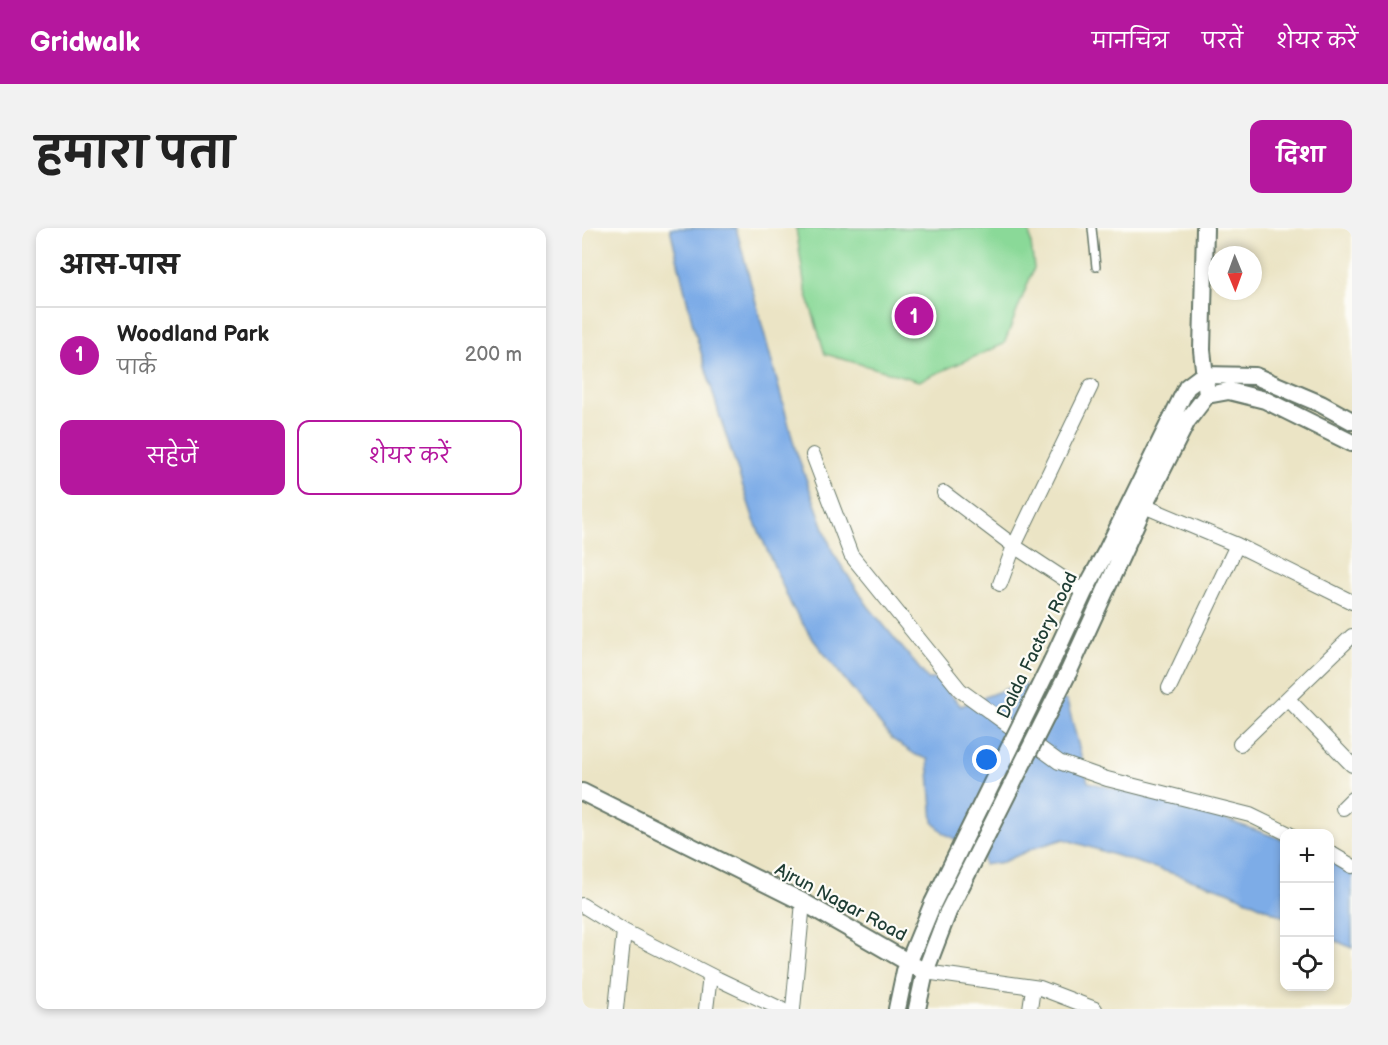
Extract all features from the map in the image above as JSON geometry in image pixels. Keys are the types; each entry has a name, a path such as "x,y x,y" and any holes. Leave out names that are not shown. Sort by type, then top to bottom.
{"street":[{"path":"1205,228 1202,350 1207,395 1229,391 1265,400 1352,443"},
{"path":"1203,375 1255,376 1321,404 1352,421"},
{"name":"Dalda Factory Road","path":"897,1009 909,961 933,903 1084,592 1187,387 1203,375"},
{"path":"1000,584 1014,546 1091,386"},
{"name":"Dalda Factory Road","path":"917,1009 926,972 948,912 1068,673 1144,506 1187,421 1207,395"},
{"path":"813,455 851,555 960,690 1059,762 1107,779 1250,815 1280,830"},
{"path":"944,493 1014,546 1084,592"},
{"path":"1144,506 1237,544 1352,602"},
{"path":"1169,688 1237,544"},
{"path":"1240,744 1352,636"},
{"path":"1288,699 1352,765"},
{"name":"Ajrun Nagar Road","path":"582,792 802,902 926,972 1033,988 1095,1009"},
{"path":"1334,856 1352,866"},
{"path":"793,1009 802,902"},
{"path":"582,905 624,931 710,976 781,1009"},
{"path":"616,1009 624,931"},
{"path":"706,1009 710,976"},
{"path":"1030,1009 1033,988"}],"lane":[{"path":"1092,228 1096,267"}],"green space":[{"path":"796,228 1029,228 1034,268 1004,344 919,381 825,354 805,288"}],"water":[{"path":"670,228 736,228 795,448 833,553 868,606 928,679 936,679 961,706 1021,683 1067,701 1088,782 1195,809 1280,839 1280,915 1228,891 1064,839 1034,848 1003,862 984,865 982,854 945,834 933,822 928,759 916,755 892,739 812,638 792,607 754,520 693,325"},
{"path":"1334,863 1352,871 1352,948 1334,940"}],"place":[{"name":"Woodland Park","path":"914,316"}]}
